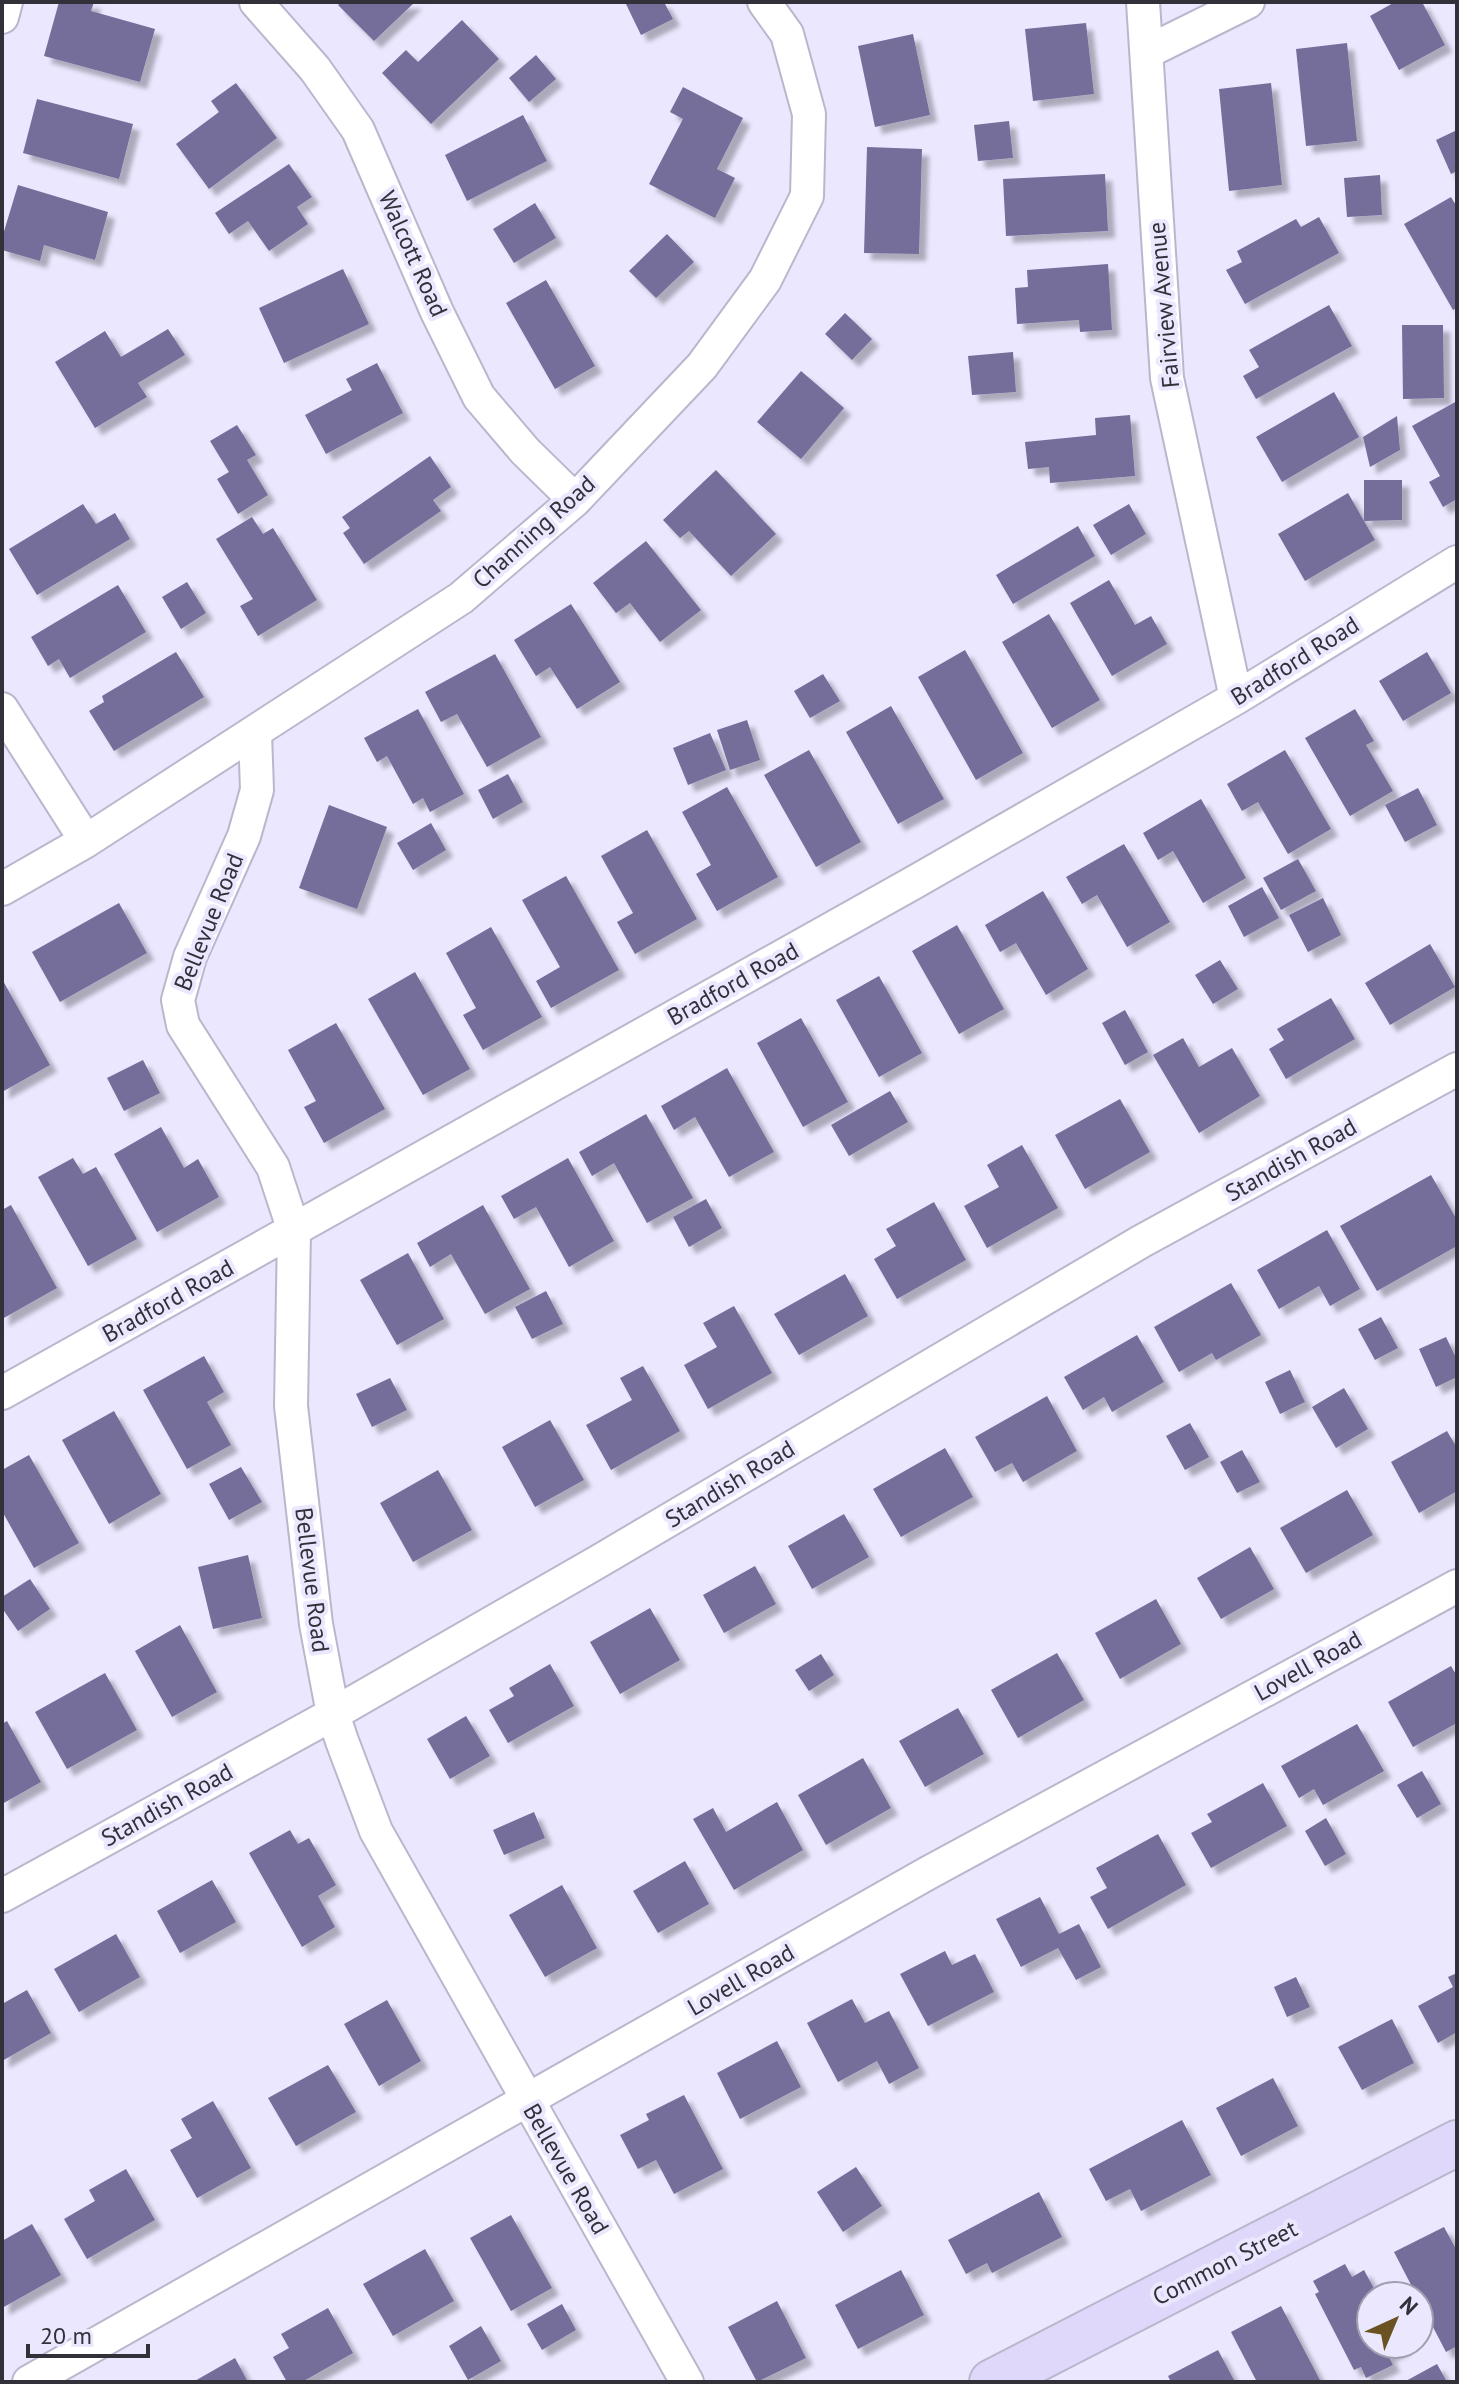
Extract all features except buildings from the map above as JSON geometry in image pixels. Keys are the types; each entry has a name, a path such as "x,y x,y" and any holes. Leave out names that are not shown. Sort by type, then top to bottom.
{"main road":[{"name":"Common Street","path":"992,2382 1457,2143"}],"street":[{"path":"2,17 6,2"},
{"name":"Walcott Road","path":"256,2 315,69 358,130 437,312 479,397 525,451 575,500"},
{"name":"Channing Road","path":"2,889 86,841 461,598 575,500 702,366 765,280 807,196 809,114 787,34 764,2"},
{"name":"Fairview Avenue","path":"1143,2 1167,378 1236,698"},
{"path":"1147,52 1248,2"},
{"name":"Bradford Road","path":"2,1393 1236,698 1457,562"},
{"path":"2,709 86,841"},
{"name":"Bellevue Road","path":"255,733 257,790 247,825 190,957 178,1000 183,1025 273,1167 294,1231 291,1406 316,1624 333,1714 376,1831 687,2382"},
{"name":"Standish Road","path":"2,1896 333,1714 1142,1241 1457,1069"},
{"name":"Lovell Road","path":"29,2382 928,1873 1457,1586"}]}
